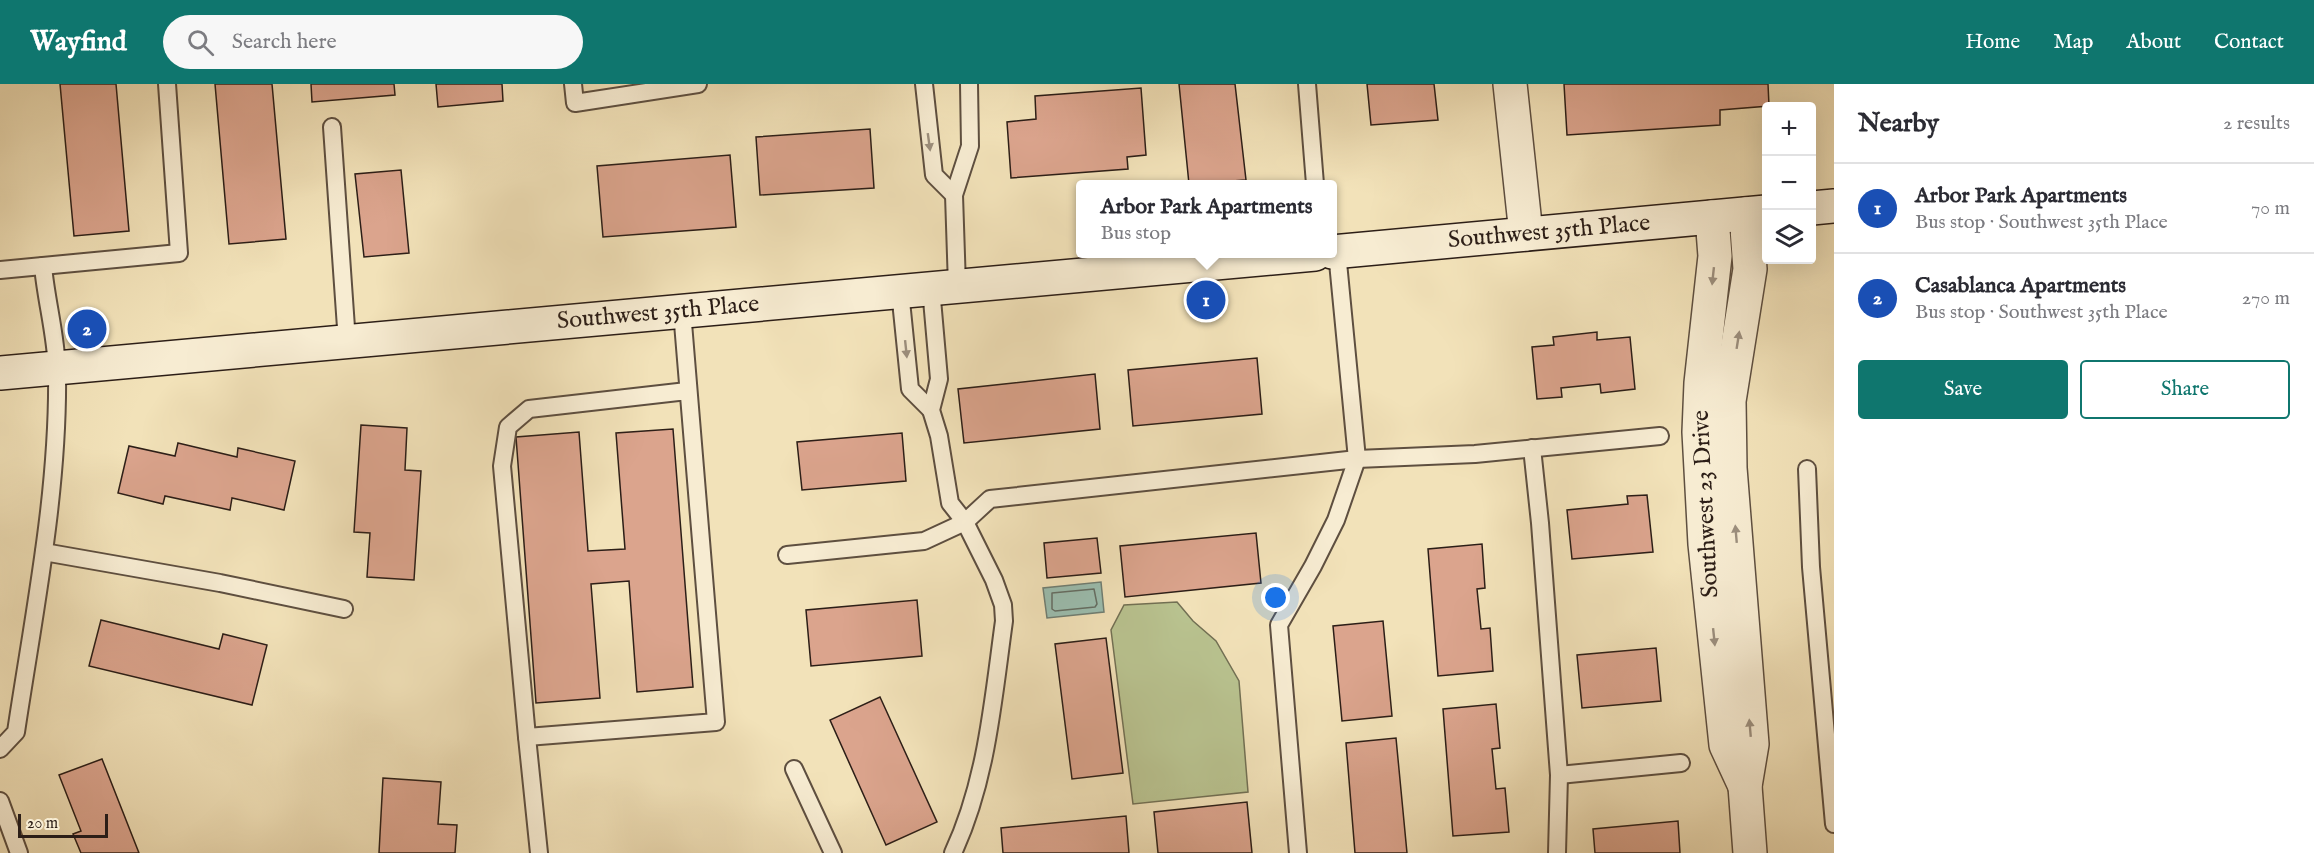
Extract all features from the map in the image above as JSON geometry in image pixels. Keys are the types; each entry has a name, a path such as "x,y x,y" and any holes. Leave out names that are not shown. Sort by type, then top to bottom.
{"street":[{"path":"1509,84 1526,234"},
{"path":"1816,208 1834,206"},
{"name":"Southwest 35th Place","path":"1337,251 1756,213"},
{"name":"Southwest 23 Drive","path":"1750,853 1745,786 1752,744 1730,468 1729,401 1750,269 1756,213"},
{"name":"Southwest 23 Drive","path":"1712,217 1715,256 1701,383 1699,432 1705,544 1726,745 1745,786"},
{"name":"Southwest 35th Place","path":"0,373 1262,258"}],"lane":[{"path":"0,270 179,253 167,84"},
{"path":"573,84 575,103 698,84"},
{"path":"924,84 934,175 954,195"},
{"path":"932,410 910,389 929,288 970,146 969,84"},
{"path":"1307,84 1315,180"},
{"path":"332,127 347,342"},
{"path":"1298,853 1279,625 1336,520 1357,459 1329,258"},
{"path":"0,749 16,732 44,552 55,454 57,368 43,266"},
{"path":"929,288 939,379 932,410 939,436 950,503 965,522 994,580 1003,605 1004,621 981,775 965,827 953,853"},
{"path":"527,737 716,722 682,311"},
{"path":"539,853 502,466 508,427 529,409 687,391"},
{"path":"787,555 924,541 965,522 990,499 1357,459 1475,454 1660,436"},
{"path":"1532,448 1540,523 1559,775 1557,853"},
{"path":"1807,469 1811,567 1834,824"},
{"path":"44,552 220,583 344,609"},
{"path":"1559,775 1681,763"},
{"path":"794,769 833,853"},
{"path":"0,801 19,853"}],"green space":[{"path":"1177,602 1193,621 1216,641 1239,681 1248,792 1133,804 1111,630 1124,605"}],"water":[{"path":"1101,582 1104,612 1047,618 1043,588"}],"building":[{"path":"60,84 116,84 129,231 74,236"},
{"path":"215,84 272,84 286,239 229,244"},
{"path":"311,84 394,84 395,95 312,102"},
{"path":"436,84 502,84 503,101 438,107"},
{"path":"1179,84 1235,84 1246,180 1189,180"},
{"path":"1367,84 1434,84 1438,120 1371,125"},
{"path":"1564,84 1768,84 1769,102 1762,102 1762,107 1720,110 1720,125 1567,135"},
{"path":"1141,88 1146,155 1127,157 1128,169 1011,178 1007,122 1036,119 1035,96"},
{"path":"870,129 874,188 760,195 756,137"},
{"path":"730,155 736,227 603,237 597,166"},
{"path":"401,170 409,253 364,257 355,174"},
{"path":"1597,332 1597,340 1630,337 1635,389 1601,393 1600,384 1561,388 1562,397 1537,399 1532,347 1554,345 1553,337"},
{"path":"1257,358 1262,414 1133,426 1128,370"},
{"path":"1095,374 1100,429 964,443 958,389"},
{"path":"361,425 407,428 405,470 421,471 414,580 367,577 370,533 354,532"},
{"path":"673,429 693,687 637,692 629,581 591,584 600,698 536,703 516,437 579,432 588,551 625,549 616,433"},
{"path":"902,433 906,481 802,490 797,442"},
{"path":"178,443 237,457 238,448 295,461 284,510 232,498 230,510 165,496 163,504 118,493 129,446 175,456"},
{"path":"1647,495 1653,552 1572,559 1567,510 1628,504 1627,496"},
{"path":"1256,533 1261,583 1125,597 1120,546"},
{"path":"1097,538 1101,573 1047,578 1044,543"},
{"path":"1482,544 1485,588 1477,589 1481,629 1490,628 1493,671 1438,676 1428,549"},
{"path":"917,600 922,656 811,666 806,610"},
{"path":"101,620 219,649 223,634 267,645 252,705 89,666"},
{"path":"1383,621 1392,716 1342,721 1333,626"},
{"path":"1106,638 1123,773 1072,779 1055,644"},
{"path":"1656,648 1661,701 1582,708 1577,655"},
{"path":"880,697 937,822 886,845 830,720"},
{"path":"1496,704 1500,748 1492,749 1496,789 1505,788 1509,832 1453,836 1443,709"},
{"path":"1396,738 1407,853 1355,853 1346,743"},
{"path":"102,759 139,853 81,853 73,834 81,831 59,775"},
{"path":"383,778 441,782 438,824 457,825 455,853 379,853"},
{"path":"1247,802 1252,853 1158,853 1154,812"},
{"path":"1126,816 1129,853 1003,853 1001,828"},
{"path":"1678,821 1680,853 1595,853 1593,829"}],"place":[{"name":"Arbor Park Apartments","path":"1206,300"},
{"name":"Casablanca Apartments","path":"87,329"}]}
